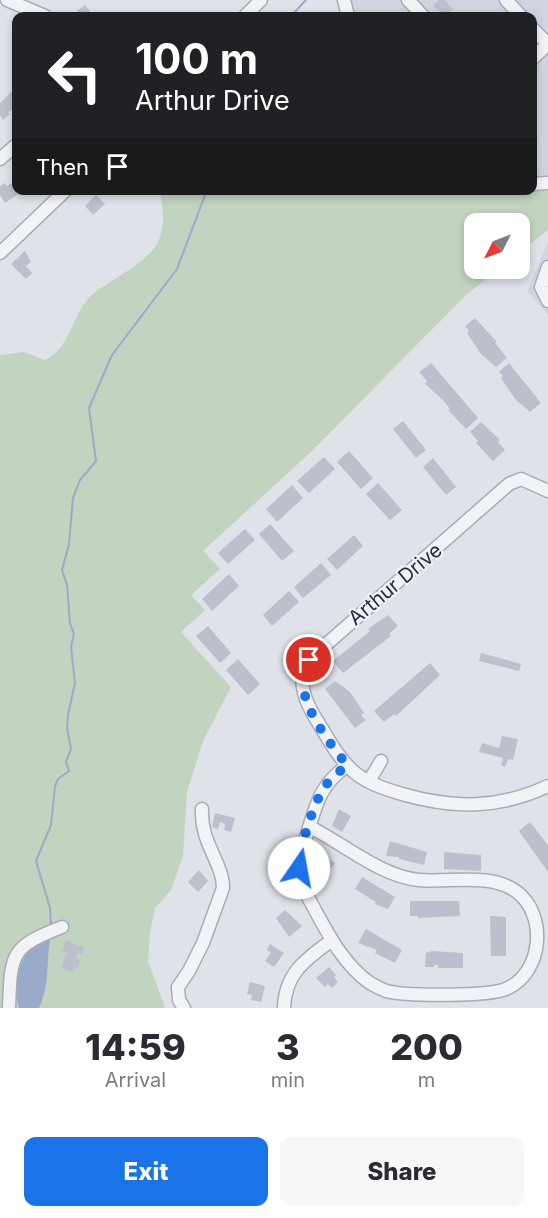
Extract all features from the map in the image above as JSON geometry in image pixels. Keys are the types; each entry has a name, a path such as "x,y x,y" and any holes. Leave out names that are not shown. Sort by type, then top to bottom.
{"street":[{"path":"7,0 36,12"},
{"path":"249,12 261,0"},
{"path":"408,0 419,12"},
{"path":"506,0 517,12"},
{"path":"537,33 548,44"},
{"path":"0,159 12,148"},
{"path":"0,253 61,195"},
{"path":"548,267 541,287 548,301"},
{"name":"Arthur Drive","path":"548,491 524,480 515,480 367,607 306,664 302,684 307,704 347,765 369,781 424,800 459,806 497,803 548,786"},
{"path":"369,781 381,761"},
{"path":"310,827 402,877 504,884 519,894 530,907 538,936 534,958 521,978 506,990 493,993 385,990 362,976 332,940 307,895 300,874 299,857 323,790 347,765"},
{"path":"184,1008 179,1000 178,987 203,943 223,888 202,827 202,809"},
{"path":"9,1008 11,969 18,953 34,938 62,927"},
{"path":"284,1008 287,987 296,968 332,940"}],"shaded area":[{"path":"349,0 548,0 548,179 537,178 537,12 353,12"},
{"path":"548,242 548,315 527,291"}],"green space":[{"path":"548,183 548,230 530,244 530,213 464,213 464,279 486,279 466,295 313,450 203,551 220,569 191,595 205,610 181,632 231,687 203,741 187,792 183,856 171,890 155,908 148,961 165,1008 0,1008 0,355 24,352 45,360 54,354 67,338 85,302 145,258 157,244 163,224 161,195 537,195 537,184"}],"water":[{"path":"50,939 46,982 39,1008 19,1008 18,976 25,956 40,942"}],"building":[{"path":"439,0 445,0 453,9 449,12 440,12 433,6"},
{"path":"85,5 90,12 78,12"},
{"path":"11,92 12,110 3,120 0,115 0,103"},
{"path":"5,183 7,186 12,183 12,195 17,195 5,203 0,195 0,186"},
{"path":"96,195 105,204 93,215 85,206"},
{"path":"25,251 31,262 26,266 32,273 26,279 11,264"},
{"path":"475,318 497,342 495,343 507,358 496,367 481,354 467,333 469,331 465,326"},
{"path":"431,363 478,418 466,429 448,410 450,409 443,400 425,384 427,381 419,372"},
{"path":"509,363 541,403 530,412 515,399 501,378 503,376 499,372"},
{"path":"403,421 426,450 416,458 393,429"},
{"path":"481,422 500,440 498,442 505,450 493,461 476,443 478,441 470,432"},
{"path":"349,451 373,478 361,489 337,462"},
{"path":"324,457 335,469 309,493 297,481"},
{"path":"433,458 456,487 446,495 423,467"},
{"path":"378,483 402,510 390,520 366,494"},
{"path":"292,485 303,498 277,522 266,509"},
{"path":"270,524 294,551 282,561 259,534"},
{"path":"245,529 255,540 228,564 218,553"},
{"path":"354,535 363,546 337,570 327,559"},
{"path":"321,563 331,575 303,598 294,587"},
{"path":"229,574 239,586 212,611 202,599"},
{"path":"289,591 299,602 272,626 263,615"},
{"path":"388,615 398,626 389,634 391,636 343,673 333,661 370,631 368,629"},
{"path":"208,626 231,653 220,663 196,636"},
{"path":"481,653 521,664 519,671 479,661"},
{"path":"238,659 260,684 248,695 226,670"},
{"path":"430,663 440,675 396,716 394,714 384,722 374,711"},
{"path":"335,681 350,692 364,713 361,715 366,720 355,728 325,689"},
{"path":"502,736 518,739 513,760 508,759 505,767 501,765 503,758 479,752 482,743 499,748"},
{"path":"339,809 351,816 342,832 332,826"},
{"path":"215,813 235,818 231,832 224,830 225,824 220,822 218,829 212,827"},
{"path":"530,822 548,845 548,872 519,831"},
{"path":"390,841 427,852 424,865 399,859 399,857 386,856"},
{"path":"444,852 481,855 481,871 444,869"},
{"path":"324,856 335,863 326,876 322,874 319,879 314,876"},
{"path":"199,870 208,881 198,892 188,882"},
{"path":"362,877 395,897 388,909 374,904 376,902 355,889"},
{"path":"410,901 459,901 460,916 418,918 418,916 410,916"},
{"path":"285,910 302,926 289,937 276,918"},
{"path":"490,916 506,917 506,956 491,956"},
{"path":"366,929 402,950 395,963 375,953 377,950 358,943"},
{"path":"66,940 84,948 82,955 78,953 76,958 81,960 78,968 74,967 72,972 61,967 67,952 62,951"},
{"path":"270,944 284,953 274,967 265,961 271,953 267,950"},
{"path":"432,951 463,953 463,968 438,968 438,965 425,967 426,953"},
{"path":"329,967 336,975 334,977 338,982 332,988 328,984 325,987 316,978"},
{"path":"250,982 265,986 261,1002 251,1000 252,995 247,994"}],"waterway":[{"path":"295,12 306,0"},
{"path":"51,927 50,908 36,861 51,825 55,786 58,779 69,771 66,762 71,749 67,728 75,683 71,647 74,634 70,623 67,585 62,570 69,544 73,498 80,480 96,461 89,408 112,355 177,269 205,195"}],"route":[{"path":"299,868 301,850 320,795 330,781 347,765 305,699 302,678 309,660"}]}
